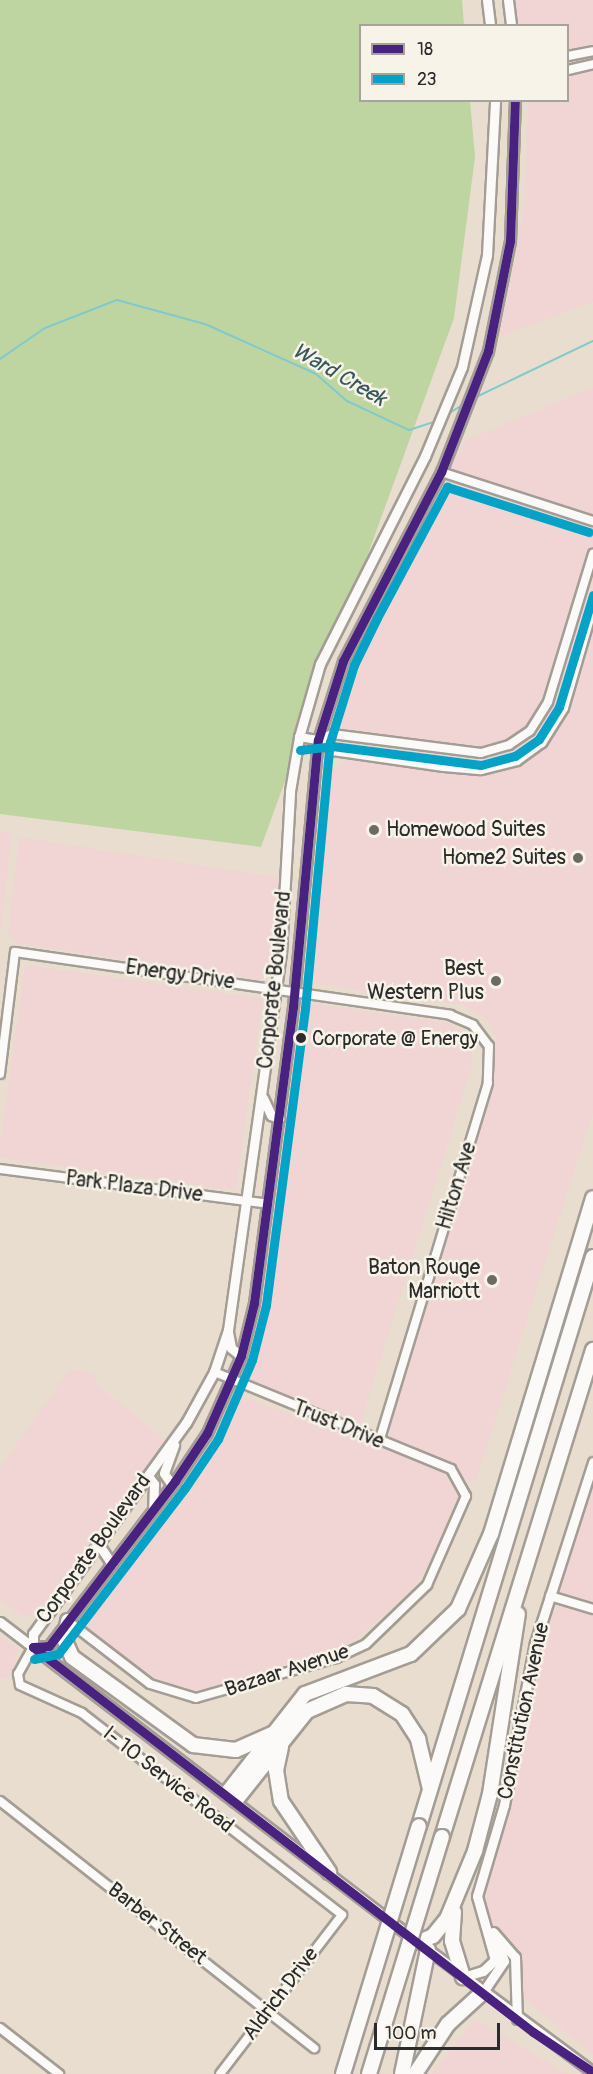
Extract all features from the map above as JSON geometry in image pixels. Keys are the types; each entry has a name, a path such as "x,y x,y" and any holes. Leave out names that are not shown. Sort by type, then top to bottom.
{"highway":[{"path":"231,1797 312,1689 388,1666 422,1647 467,1594 593,1198"},
{"path":"343,2074 593,1257"},
{"path":"369,2074 593,1350"},
{"path":"464,1977 452,1941 457,1898 490,1794 525,1570"},
{"path":"68,1621 65,1641 72,1657 193,1746 236,1750 280,1734 322,1701 346,1694 373,1696 396,1708 414,1729 430,1788"},
{"path":"280,1734 276,1770 281,1802 329,1872"},
{"path":"402,2074 423,1946 438,1931 457,1898"},
{"path":"415,2074 448,2024 483,1992"}],"street":[{"path":"487,0 490,24"},
{"path":"508,0 511,24"},
{"path":"569,56 593,51"},
{"path":"569,70 593,64"},
{"name":"Corporate Boulevard","path":"495,102 487,255 462,367 413,479 339,620 299,737 276,989 248,1201 228,1330 214,1372 176,1436 33,1634 33,1647 49,1646 172,1485 207,1433 241,1356 268,1204 295,992 318,740 343,661 441,472 488,351 510,241 515,102"},
{"path":"441,472 593,521"},
{"path":"318,740 332,734 481,753 498,750 530,731 545,708 593,554"},
{"path":"299,737 318,740 333,751 411,762 481,770 505,765 542,744 560,715 593,608"},
{"path":"573,616 589,621"},
{"path":"545,708 560,715"},
{"path":"411,762 413,745"},
{"path":"498,750 505,765"},
{"name":"Energy Drive","path":"0,1074 15,952 450,1015 482,1034"},
{"name":"Hilton Ave","path":"380,1442 488,1083 492,1057 482,1034"},
{"path":"262,1096 271,1116 279,1118"},
{"name":"Park Plaza Drive","path":"0,1169 268,1204"},
{"path":"228,1330 231,1348 241,1356"},
{"name":"Trust Drive","path":"214,1372 231,1382 450,1469 461,1480"},
{"path":"172,1485 164,1473 176,1436"},
{"name":"Constitution Avenue","path":"464,1977 483,1971 495,1960 483,1926 477,1896 504,1805 528,1670 593,1462"},
{"path":"148,1476 154,1484 153,1510"},
{"name":"Bazaar Avenue","path":"68,1621 150,1684 196,1698 336,1658 384,1630 427,1585 458,1522 466,1496 461,1480"},
{"path":"99,1545 112,1564"},
{"path":"550,1596 593,1609"},
{"path":"0,1622 329,1872 517,2019 593,2072"},
{"name":"I- 10 Service Road","path":"33,1647 18,1674 20,1685 82,1713 342,1915"},
{"name":"Barber Street","path":"0,1801 314,2048"},
{"name":"Aldrich Drive","path":"220,2074 342,1915"},
{"path":"483,1926 493,1932 515,1957 517,2019"},
{"path":"483,1992 504,1961 493,1932"},
{"path":"0,2028 59,2074"}],"shaded area":[{"path":"515,0 593,0 593,302 499,337 524,212 528,102 569,102 569,24 519,24"},
{"path":"593,387 593,1112 475,1483 379,1442 488,1083 489,1046 497,1040 488,1021 463,1005 306,982 331,770 356,755 321,750 346,669 465,441"},
{"path":"0,832 12,832 0,936"},
{"path":"19,837 281,878 271,974 259,980 17,943 8,936"},
{"path":"25,965 263,998 236,1191 0,1157 0,1143"},
{"path":"317,1004 448,1023 473,1037 471,1069 360,1425 241,1377 302,1005"},
{"path":"70,1369 94,1373 96,1383 166,1441 35,1615 22,1616 0,1600 0,1468"},
{"path":"234,1394 445,1471 460,1501 450,1535 411,1590 342,1651 220,1689 180,1691 131,1665 80,1625 78,1618"},
{"path":"593,1462 593,1609 550,1596"},
{"path":"561,1604 593,1613 593,2054 524,1999 517,1953 489,1922 483,1901 510,1801 538,1650 548,1617"},
{"path":"0,1636 18,1649 10,1677 0,1679"},
{"path":"475,2019 568,2074 431,2074"}],"green space":[{"path":"0,0 462,0 464,24 359,24 359,102 470,102 475,157 454,318 261,847 0,814"}],"waterway":[{"name":"Ward Creek","path":"0,359 45,328 117,300 205,324 316,374 347,401 409,430 436,421"},
{"name":"Ward Creek","path":"474,398 593,341"},
{"name":"Ward Creek","path":"446,415 464,404"}],"transit line":[{"name":"18","path":"33,1647 49,1646 175,1481 207,1433 241,1356 254,1303 293,1007 318,740 343,661 441,472 488,351 510,241 515,102"},
{"name":"23","path":"34,1659 58,1654 185,1488 218,1439 252,1360 266,1305 305,1009 330,742 354,665 377,618 447,487 589,532"},
{"name":"23","path":"300,750 332,746 481,765 515,756 539,739 559,707 593,595"},
{"name":"18","path":"33,1647 533,2032 593,2072"}],"place":[{"name":"Homewood Suites","path":"374,830"},
{"name":"Home2 Suites","path":"578,858"},
{"name":"Best Western Plus","path":"496,981"},
{"name":"Corporate @ Energy","path":"301,1038"},
{"name":"Baton Rouge Marriott","path":"492,1280"}]}
